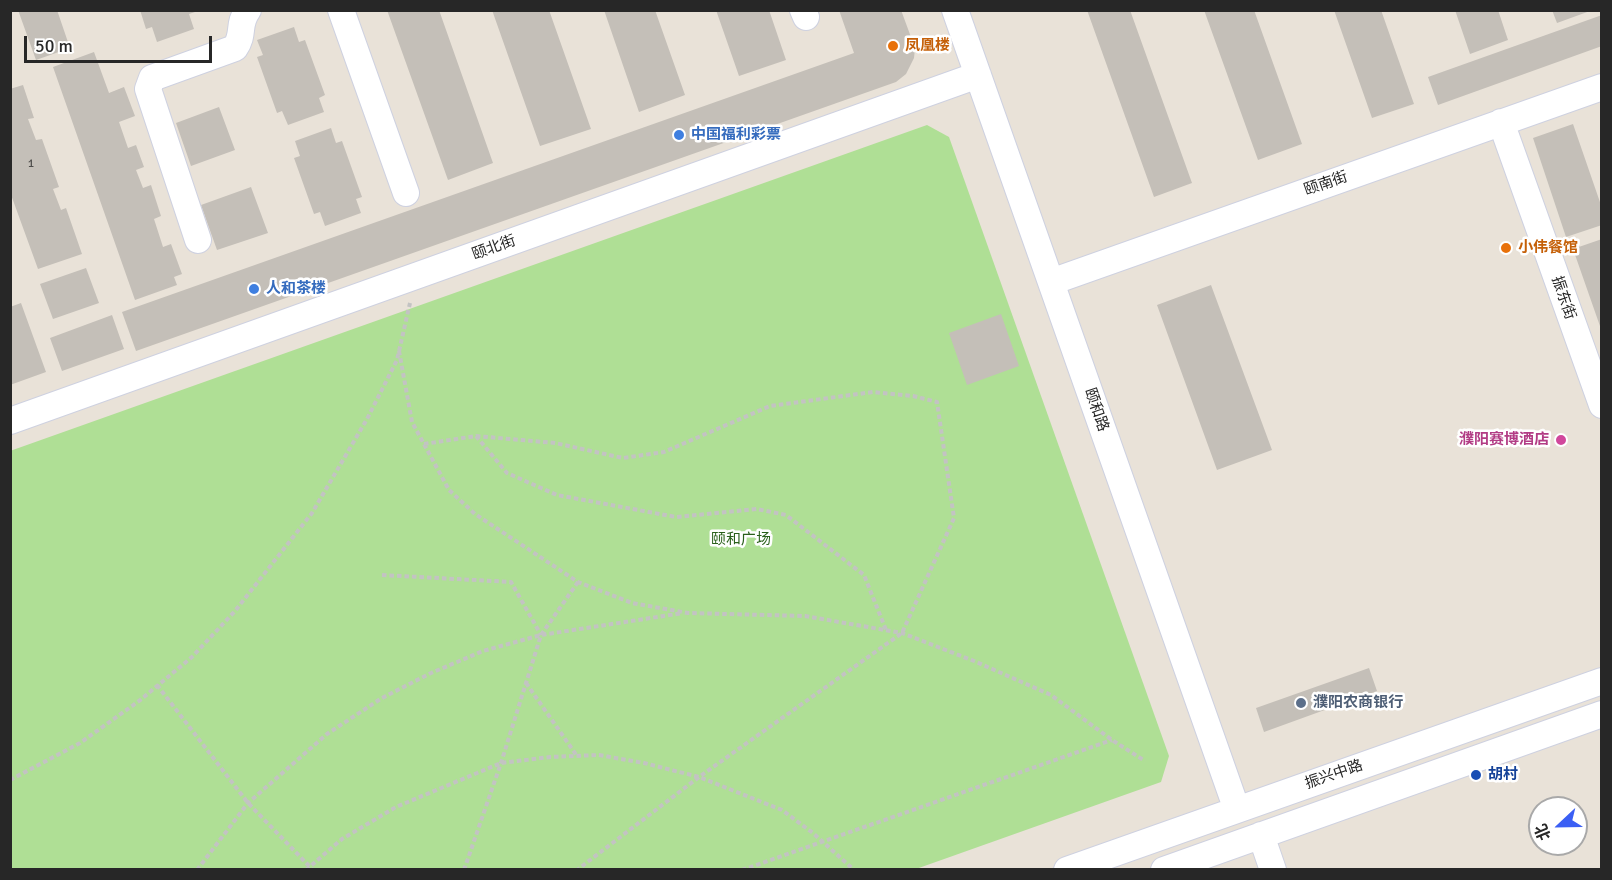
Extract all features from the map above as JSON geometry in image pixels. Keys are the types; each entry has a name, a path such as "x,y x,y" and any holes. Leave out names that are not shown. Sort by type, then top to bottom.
{"street":[{"path":"198,240 148,89 152,78 235,48 241,39 242,18 248,10"},
{"path":"341,10 405,193"},
{"name":"颐和路","path":"955,10 1237,810"},
{"name":"颐北街","path":"10,421 978,75"},
{"name":"颐南街","path":"1051,282 1602,87"},
{"name":"振东街","path":"1501,122 1602,405"},
{"name":"振兴中路","path":"1067,870 1602,681"},
{"path":"1164,870 1602,714"},
{"path":"1261,835 1273,870"}],"path":[{"path":"10,780 80,743 139,701 192,657 235,611 312,513 367,419 397,360 415,276"},
{"path":"399,351 412,422 449,490 475,514 578,582 632,603 687,613 805,616 902,633 974,661 1051,695 1145,761"},
{"path":"424,444 476,436 555,443 623,458 664,452 770,406 873,392 913,396 937,402 954,518 902,633 699,777 577,870"},
{"path":"476,436 507,473 557,495 676,517 758,509 786,515 864,575 886,630"},
{"path":"382,575 511,582 541,635"},
{"path":"465,870 541,635 578,582"},
{"path":"197,870 248,803 327,734 382,698 431,673 483,651 541,635 687,613"},
{"path":"526,683 577,756"},
{"path":"157,686 248,803 310,868 342,839 396,807 501,763 550,757 599,756 644,763 699,777 782,810 823,841 854,870"},
{"path":"742,870 1112,740"}],"green space":[{"name":"颐和广场","path":"927,125 949,137 1169,756 1161,782 916,869 11,869 10,451"}],"building":[{"path":"18,10 57,10 70,48 36,60"},
{"path":"140,10 194,10 195,12 189,14 194,29 157,42 152,27 146,29"},
{"path":"387,10 439,10 493,163 448,180"},
{"path":"492,10 549,10 591,129 540,146"},
{"path":"604,10 655,10 685,95 639,112"},
{"path":"716,10 769,10 786,60 739,76"},
{"path":"839,10 901,10 915,48 914,58 906,74 896,82 136,351 122,312 854,53"},
{"path":"1087,10 1130,10 1192,183 1154,197"},
{"path":"1204,10 1254,10 1302,144 1258,160"},
{"path":"1334,10 1381,10 1414,104 1372,118"},
{"path":"1455,10 1498,10 1508,40 1470,54"},
{"path":"1552,10 1590,10 1590,11 1557,23"},
{"path":"1602,15 1602,46 1438,105 1428,77"},
{"path":"294,27 299,42 305,40 325,95 319,98 324,112 288,125 282,111 277,113 257,57 263,55 257,40"},
{"path":"94,52 109,93 124,87 135,116 119,122 128,148 136,145 144,167 136,170 143,188 151,185 161,216 154,219 163,247 171,244 182,274 174,277 177,285 135,300 53,67"},
{"path":"23,85 34,118 28,119 36,140 42,139 59,187 53,189 61,210 66,208 82,254 38,269 10,192 10,89"},
{"path":"219,107 235,150 191,166 176,123"},
{"path":"1573,124 1602,208 1602,225 1566,237 1533,138"},
{"path":"331,128 336,143 342,141 362,197 356,199 361,213 325,226 320,212 314,214 294,158 300,156 295,141"},
{"path":"251,187 268,233 217,250 201,205"},
{"path":"1602,239 1602,329 1601,329 1573,249"},
{"path":"86,268 99,303 53,319 40,284"},
{"path":"1211,285 1272,450 1217,470 1157,305"},
{"path":"21,303 46,372 10,385 10,307"},
{"path":"1001,314 1019,366 967,385 949,333"},
{"path":"112,315 124,349 62,371 50,338"},
{"path":"1369,668 1377,691 1264,732 1256,708"}],"place":[{"name":"凤凰楼","path":"893,46"},
{"name":"中国福利彩票","path":"679,135"},
{"name":"小伟餐馆","path":"1506,248"},
{"name":"人和茶楼","path":"254,289"},
{"name":"濮阳赛博酒店","path":"1561,440"},
{"name":"濮阳农商银行","path":"1301,703"},
{"name":"胡村","path":"1476,775"}]}
